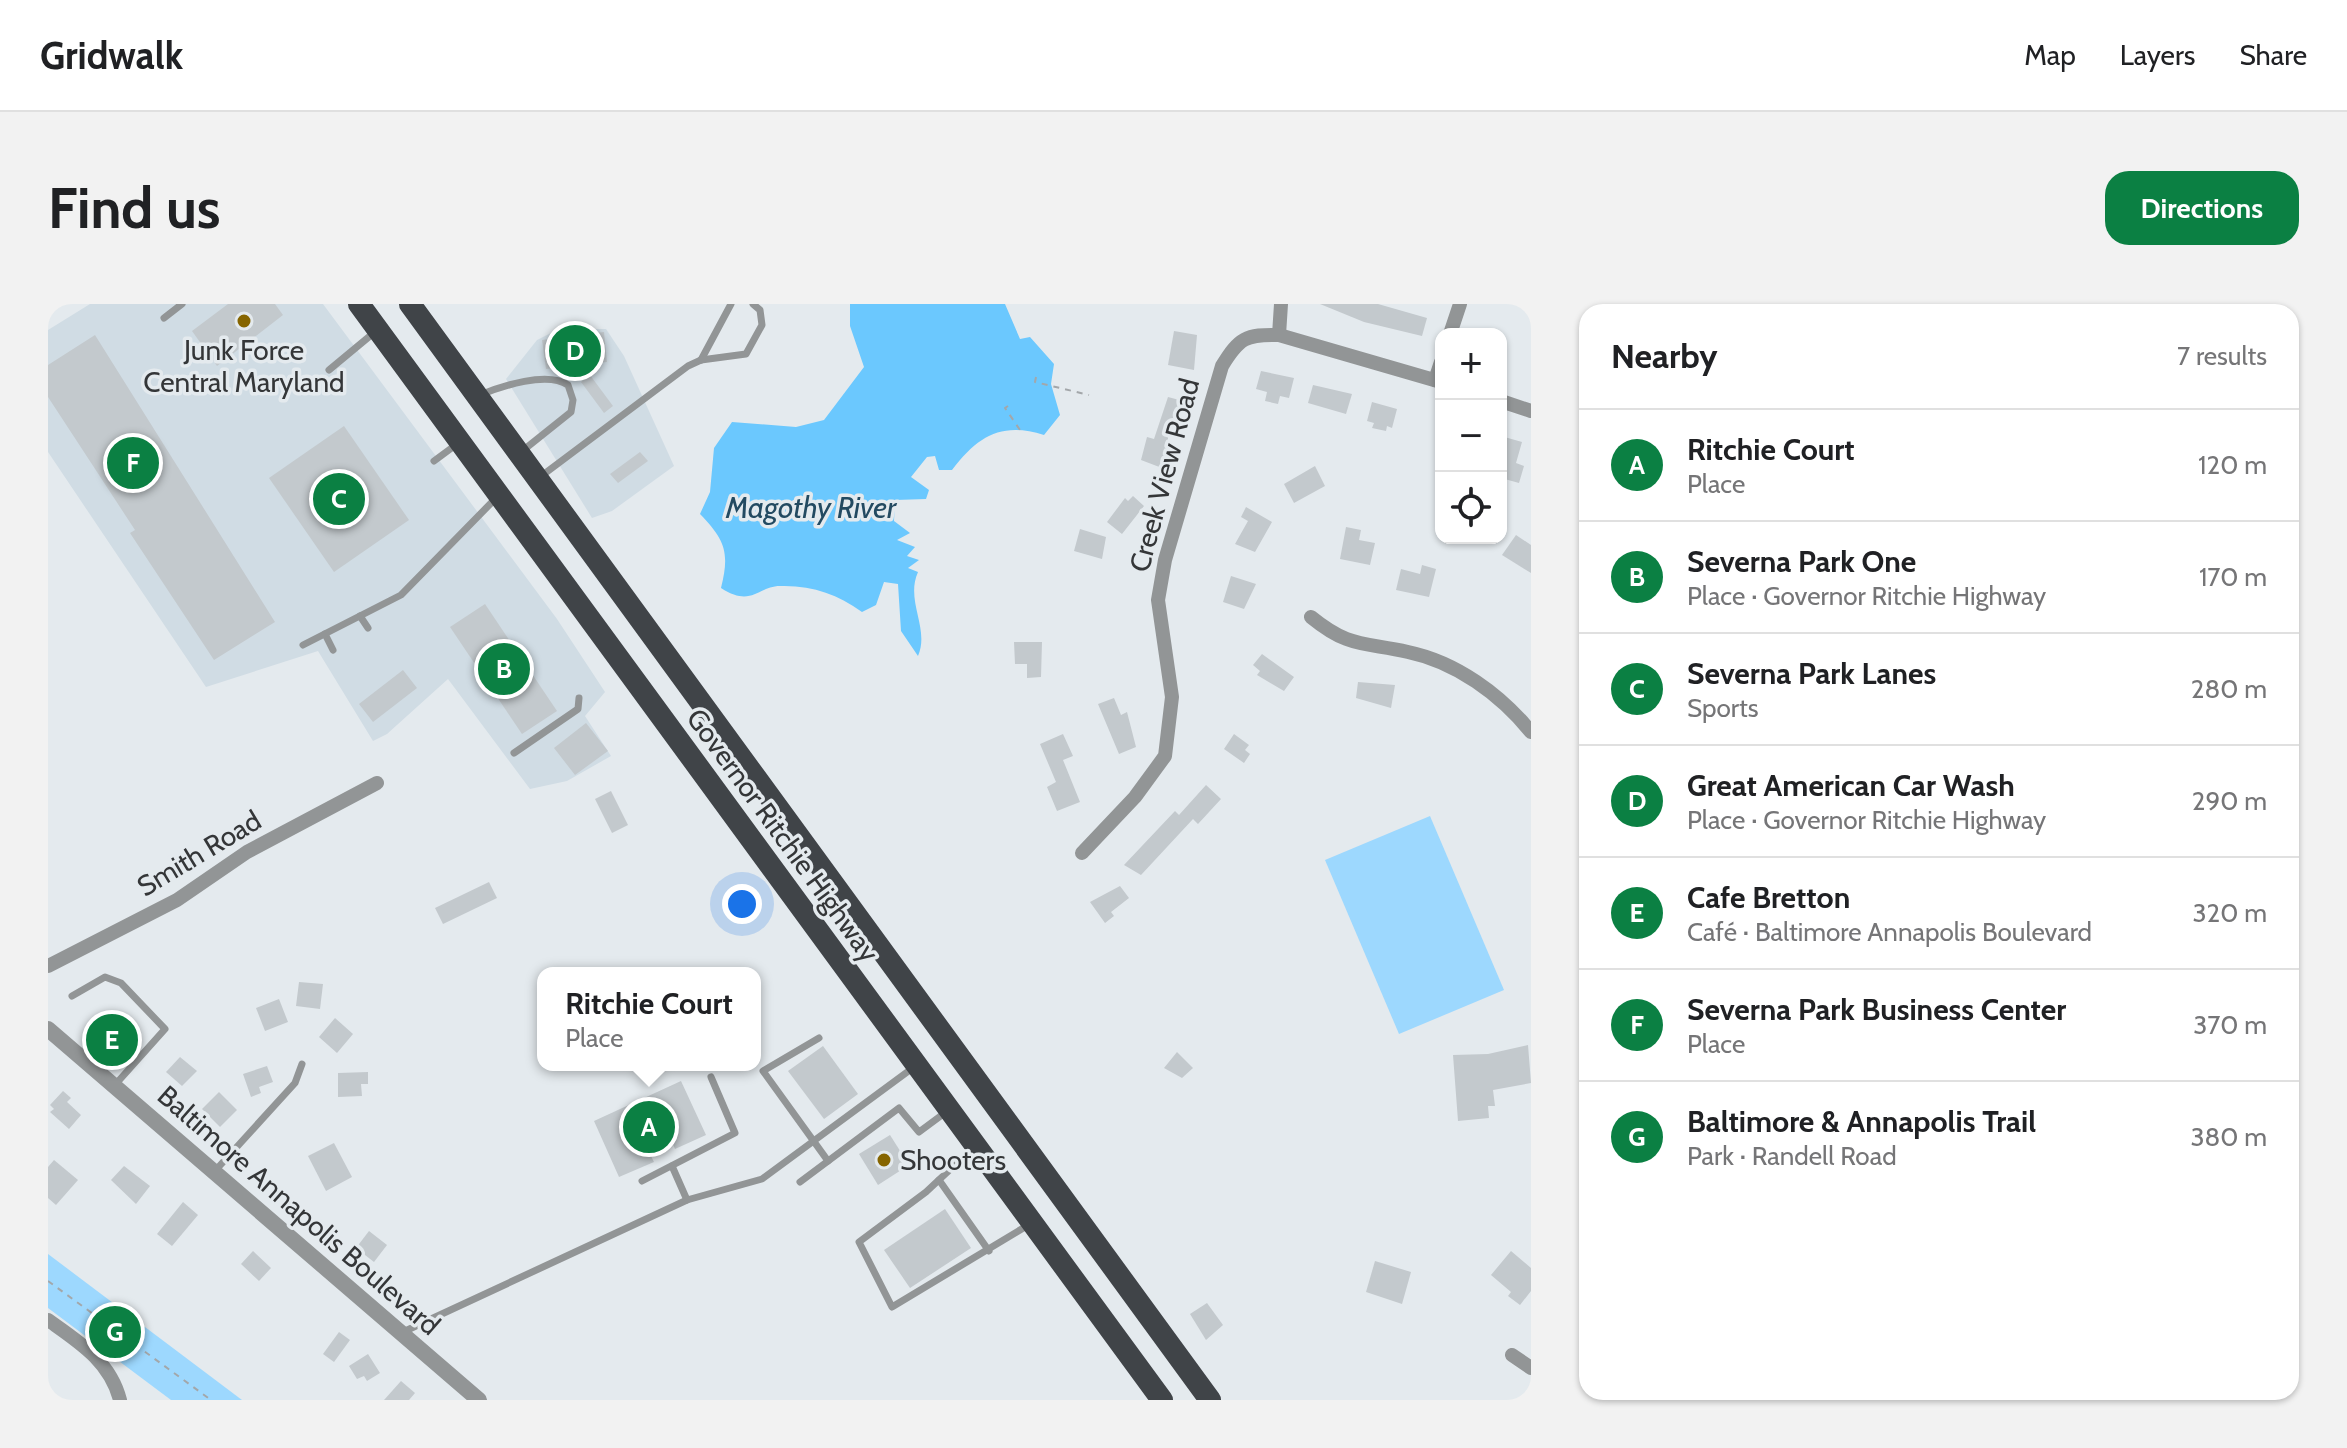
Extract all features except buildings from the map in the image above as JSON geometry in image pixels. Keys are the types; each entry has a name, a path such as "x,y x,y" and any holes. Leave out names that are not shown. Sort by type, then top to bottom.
{"highway":[{"name":"Governor Ritchie Highway","path":"359,304 1162,1399"},
{"name":"Governor Ritchie Highway","path":"410,304 1210,1400"},
{"path":"1162,1399 1192,1375"}],"street":[{"path":"1281,304 1279,335 1435,380"},
{"path":"1452,328 1460,304"},
{"name":"Creek View Road","path":"1082,853 1135,797 1165,756 1172,697 1158,600 1165,560 1222,366 1234,347 1252,334 1279,335"},
{"path":"1507,403 1531,411"},
{"path":"1311,617 1335,637 1410,652 1449,666 1492,692 1531,732"},
{"name":"Smith Road","path":"48,966 177,900 247,852 377,783"},
{"name":"Baltimore Annapolis Boulevard","path":"48,1029 479,1400"},
{"path":"48,1320 96,1355 113,1378 120,1400"},
{"path":"1512,1355 1531,1368"}],"lane":[{"path":"164,318 182,304"},
{"path":"701,360 731,304"},
{"path":"538,479 676,374 701,360 746,354 762,325 760,310 753,304"},
{"path":"329,370 377,330"},
{"path":"478,396 498,387 550,380 568,385 573,400 571,412 519,453"},
{"path":"434,461 459,442"},
{"path":"303,645 401,595 498,496"},
{"path":"360,616 368,628"},
{"path":"325,634 333,650"},
{"path":"514,753 578,709 579,698"},
{"path":"72,996 105,977 121,983 165,1029 114,1086"},
{"path":"819,1038 763,1071 828,1161"},
{"path":"214,1172 295,1083 302,1064"},
{"path":"401,1333 687,1200 762,1179 915,1066"},
{"path":"642,1181 735,1133 711,1077"},
{"path":"800,1182 899,1108 919,1132 948,1111"},
{"path":"974,1146 939,1180 859,1242 892,1307 1032,1223"},
{"path":"672,1166 687,1200"},
{"path":"939,1180 989,1251"}],"path":[{"path":"1036,377 1035,382 1089,395"},
{"path":"1008,406 1005,408 1020,430"},
{"path":"48,1281 211,1400"}],"shaded area":[{"path":"90,304 323,304 557,619 605,692 585,716 611,756 567,781 530,789 448,679 387,734 373,741 318,651 206,687 48,452 48,330"},
{"path":"559,329 606,329 624,356 674,466 612,511 592,518 506,379 537,340"},
{"path":"1430,816 1504,990 1399,1034 1325,860"},
{"path":"48,1254 242,1400 171,1400 48,1308"}],"water":[{"name":"Magothy River","path":"850,304 1005,304 1020,339 1030,337 1054,364 1051,384 1060,415 1044,435 1016,430 992,434 972,448 952,470 939,470 935,456 927,457 911,477 929,490 926,499 895,500 894,521 910,533 897,540 915,547 907,556 919,560 908,568 918,572 914,593 921,635 918,656 901,631 898,584 884,582 876,605 862,612 834,596 803,587 772,587 747,596 732,594 721,588 725,565 723,547 715,531 700,514 710,492 714,448 732,422 796,427 824,420 864,367 850,326"}],"place":[{"name":"Junk Force Central Maryland","path":"244,321"},
{"name":"Great American Car Wash","path":"575,351"},
{"name":"Severna Park Business Center","path":"133,463"},
{"name":"Severna Park Lanes","path":"339,499"},
{"name":"Severna Park One","path":"504,669"},
{"name":"Cafe Bretton","path":"112,1040"},
{"name":"Ritchie Court","path":"649,1127"},
{"name":"Shooters","path":"884,1160"},
{"name":"Baltimore & Annapolis Trail","path":"115,1332"}]}
